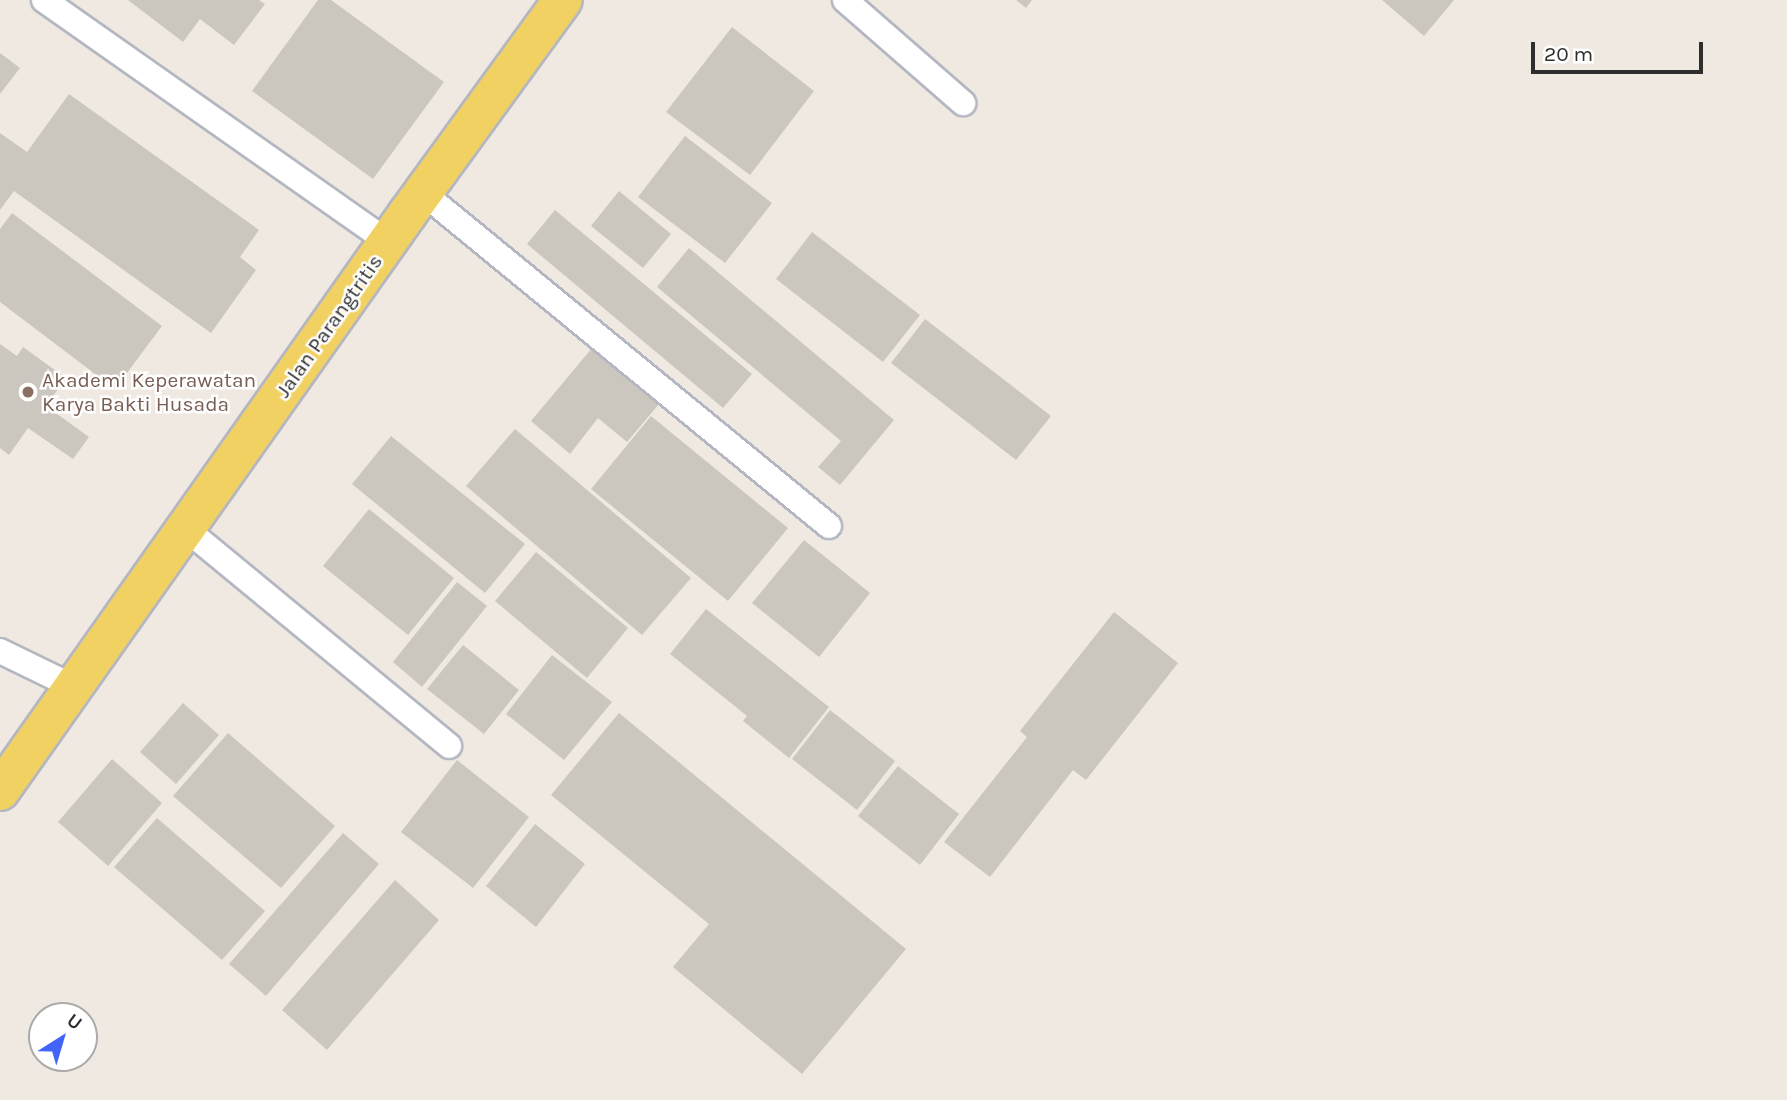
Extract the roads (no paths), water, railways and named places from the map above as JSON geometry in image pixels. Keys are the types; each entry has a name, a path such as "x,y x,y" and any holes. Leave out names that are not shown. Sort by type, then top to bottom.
{"main road":[{"name":"Jalan Parangtritis","path":"0,791 72,686 562,0"}],"lane":[{"path":"44,0 388,242"},
{"path":"845,0 963,103"},
{"path":"423,193 830,526"},
{"path":"186,529 450,746"},
{"path":"0,652 72,686"}],"place":[{"name":"Akademi Keperawatan Karya Bakti Husada","path":"28,392"}]}
